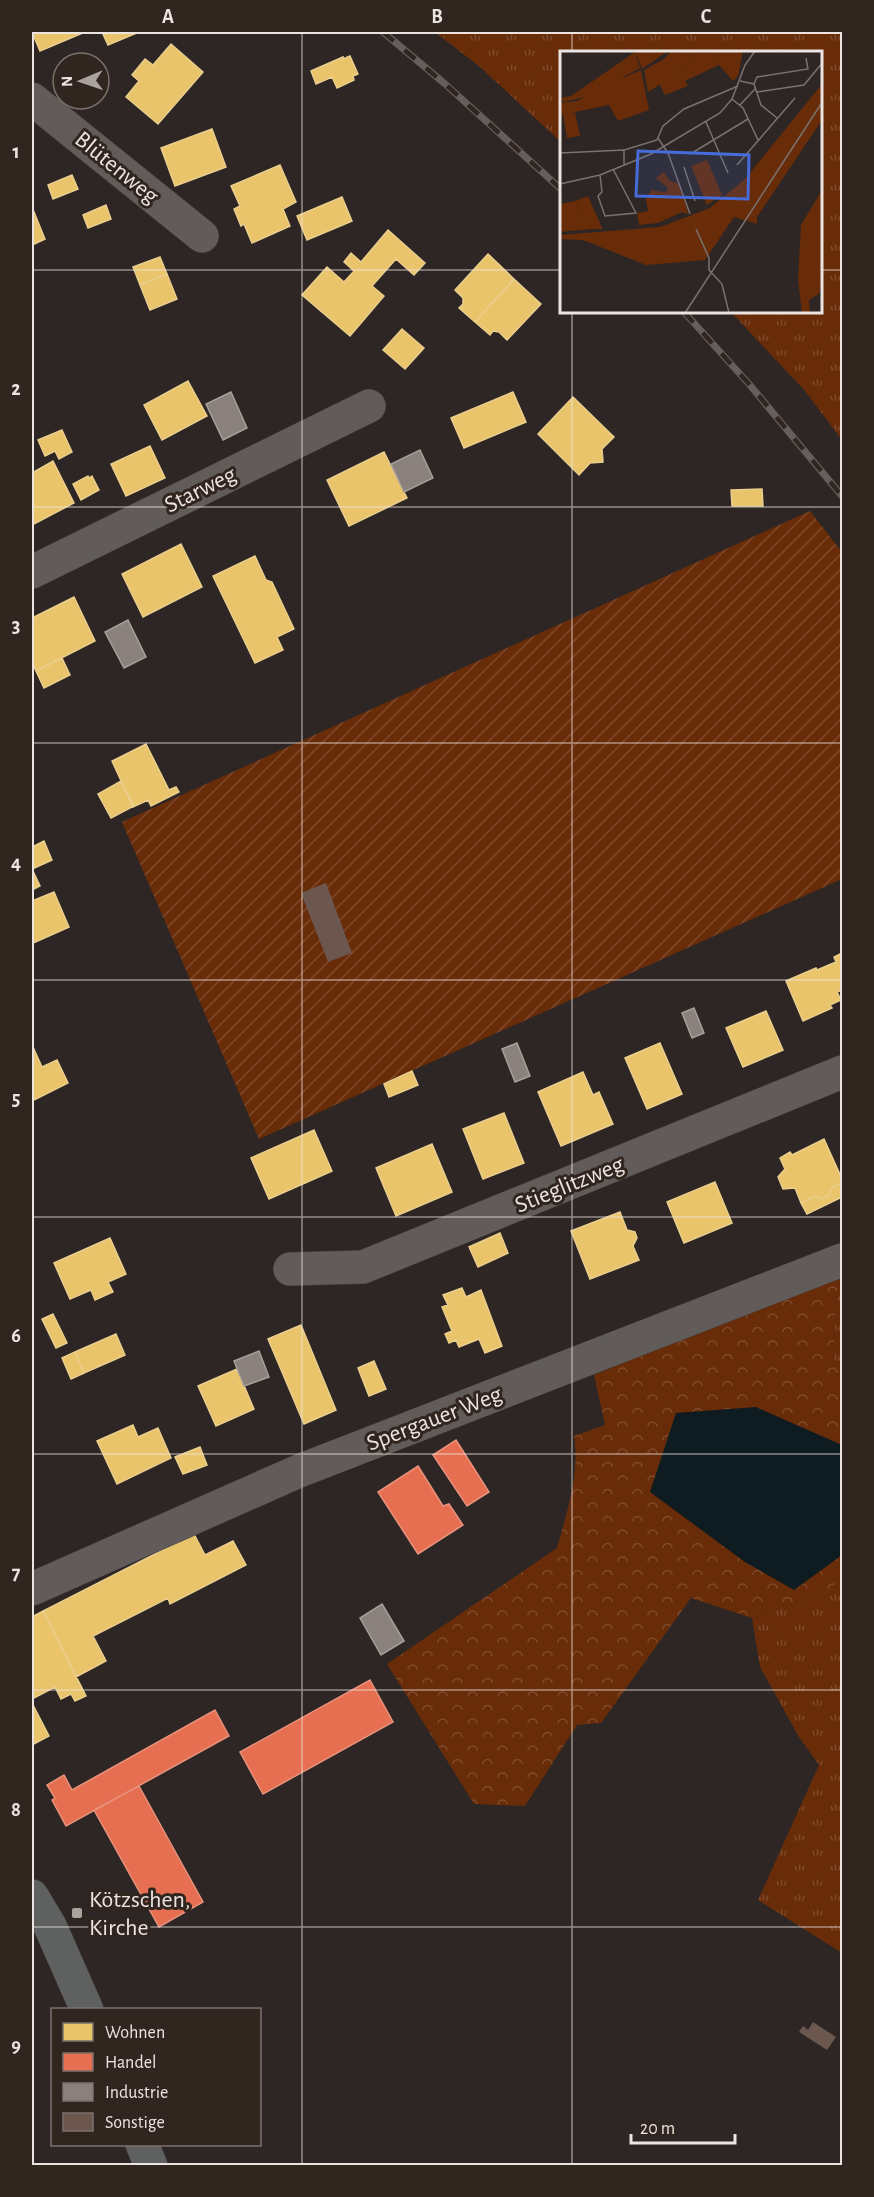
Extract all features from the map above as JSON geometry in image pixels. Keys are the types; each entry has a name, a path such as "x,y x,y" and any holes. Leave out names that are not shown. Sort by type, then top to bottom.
{"street":[{"name":"Blütenweg","path":"32,99 202,236"},
{"name":"Starweg","path":"32,572 369,406"},
{"name":"Stieglitzweg","path":"290,1269 363,1267 843,1072"},
{"name":"Spergauer Weg","path":"32,1589 299,1471 843,1260"},
{"path":"32,1896 50,1926 86,2008"},
{"path":"142,2146 151,2166"}],"green space":[{"path":"435,32 842,32 842,440 805,391 733,314 823,314 823,51 560,51 560,141 480,67"},
{"path":"810,511 842,552 842,879 259,1139 122,822"},
{"path":"842,1270 842,1367 833,1362 838,1272"},
{"path":"838,1272 833,1362 842,1367 842,1577 828,1590 752,1618 691,1598 601,1723 577,1725 525,1806 474,1804 387,1664 557,1548 574,1479 574,1436 605,1425 594,1375"},
{"path":"842,1577 842,1953 758,1900 819,1765 799,1737 760,1667 752,1618 827,1590"}],"shaded area":[{"path":"756,1407 842,1445 842,1555 794,1590 745,1562 650,1492 676,1413"}],"building: Wohnen":[{"path":"32,32 85,32 40,51"},
{"path":"102,32 139,32 108,45"},
{"path":"171,44 203,72 158,124 126,97 139,81 132,75 145,59 153,65"},
{"path":"350,56 358,74 353,76 354,80 337,88 332,77 316,84 311,71"},
{"path":"212,129 226,167 175,186 161,148"},
{"path":"280,165 296,202 283,209 290,226 252,243 244,224 241,226 234,209 240,206 231,186"},
{"path":"72,175 78,189 53,199 48,185"},
{"path":"342,197 352,221 307,240 297,216"},
{"path":"106,205 111,219 88,228 83,215"},
{"path":"32,207 45,239 32,245"},
{"path":"388,230 425,263 414,275 396,259 372,286 384,296 350,336 302,295 327,267 344,282 354,271 344,262 351,253 361,262"},
{"path":"488,254 514,279 475,322 459,308 463,304 463,298 455,290"},
{"path":"160,257 167,274 140,285 133,267"},
{"path":"167,274 177,299 150,310 140,285"},
{"path":"514,279 541,304 507,340 499,332 493,331 490,335 475,322"},
{"path":"402,329 424,348 405,369 383,350"},
{"path":"188,381 207,416 162,440 144,405"},
{"path":"513,392 526,422 464,448 451,418"},
{"path":"573,397 614,437 602,449 603,462 590,463 579,475 538,434"},
{"path":"62,430 72,452 59,459 55,451 45,456 38,440"},
{"path":"150,446 165,478 126,496 111,464"},
{"path":"384,452 407,498 349,526 327,480"},
{"path":"53,461 74,503 32,525 32,473"},
{"path":"88,476 89,478 92,476 99,490 81,500 73,484"},
{"path":"762,489 763,506 732,506 731,490"},
{"path":"181,544 202,587 143,617 122,574"},
{"path":"255,556 266,580 272,582 294,629 277,637 283,650 255,663 213,576"},
{"path":"74,597 95,641 36,671 32,662 32,618"},
{"path":"62,658 70,675 44,688 36,671"},
{"path":"146,744 169,790 176,787 179,792 151,806 148,800 133,807 112,761"},
{"path":"121,781 134,806 111,818 98,794"},
{"path":"44,841 52,860 32,869 32,847"},
{"path":"32,869 40,886 32,890"},
{"path":"54,892 69,927 33,943 32,901"},
{"path":"842,953 842,990 837,992 841,1000 830,1005 832,1008 803,1021 786,981 836,962 834,957"},
{"path":"766,1011 783,1050 743,1067 726,1028"},
{"path":"660,1043 682,1094 647,1109 625,1058"},
{"path":"33,1047 42,1067 57,1060 68,1083 32,1101"},
{"path":"412,1071 418,1085 389,1097 384,1084"},
{"path":"583,1072 593,1095 599,1092 613,1124 561,1146 538,1092"},
{"path":"504,1113 524,1163 483,1179 463,1129"},
{"path":"314,1130 332,1171 269,1199 251,1158"},
{"path":"824,1139 842,1183 831,1188 829,1195 822,1199 815,1196 801,1203 795,1188 783,1189 778,1177 785,1169 780,1158 790,1152 792,1155"},
{"path":"432,1144 452,1192 396,1216 376,1168"},
{"path":"715,1182 732,1223 684,1243 667,1202"},
{"path":"842,1183 842,1197 807,1214 801,1203 815,1196 822,1199 829,1195 831,1188"},
{"path":"620,1212 627,1230 635,1232 637,1238 633,1246 639,1260 590,1279 571,1231"},
{"path":"500,1233 508,1253 478,1267 469,1247"},
{"path":"110,1238 126,1274 108,1282 113,1292 95,1300 91,1290 70,1299 54,1263"},
{"path":"462,1288 466,1297 481,1290 502,1346 485,1353 479,1339 459,1347 456,1340 449,1343 445,1334 452,1331 442,1307 448,1305 443,1295"},
{"path":"53,1314 67,1343 56,1348 42,1319"},
{"path":"301,1325 336,1410 304,1424 268,1339"},
{"path":"116,1334 125,1355 84,1373 75,1352"},
{"path":"75,1352 84,1373 71,1379 62,1358"},
{"path":"374,1361 386,1389 369,1396 358,1368"},
{"path":"237,1369 254,1409 216,1426 198,1386"},
{"path":"133,1425 138,1437 158,1428 171,1458 117,1484 97,1441"},
{"path":"200,1447 207,1465 183,1474 175,1457"},
{"path":"194,1534 205,1555 233,1541 246,1565 170,1604 168,1598 93,1636 106,1661 76,1677 43,1611"},
{"path":"43,1611 86,1696 75,1701 71,1694 61,1699 55,1687 32,1699 32,1617"},
{"path":"32,1703 49,1736 32,1745"}],"building: Handel":[{"path":"456,1440 489,1492 467,1506 433,1455"},
{"path":"418,1466 443,1506 449,1504 463,1525 418,1554 378,1492"},
{"path":"370,1680 393,1722 263,1794 240,1752"},
{"path":"215,1710 229,1736 66,1826 47,1785 64,1775 72,1790"},
{"path":"139,1786 203,1902 159,1927 94,1810"}],"building: Industrie":[{"path":"231,392 247,428 223,440 206,404"},
{"path":"420,450 433,478 404,492 391,464"},
{"path":"128,620 146,657 124,668 105,632"},
{"path":"694,1008 704,1033 692,1038 682,1013"},
{"path":"517,1043 530,1076 515,1082 502,1049"},
{"path":"259,1351 269,1377 244,1386 234,1361"},
{"path":"382,1604 404,1641 381,1655 360,1618"}],"building: Sonstige":[{"path":"326,883 352,953 328,962 301,893"},
{"path":"813,2022 836,2037 827,2050 799,2032 803,2026 808,2030"}],"railway":[{"path":"383,32 444,83 560,188"},
{"path":"686,314 749,384 842,496"}],"place":[{"name":"Kötzschen, Kirche","path":"77,1913"}]}
